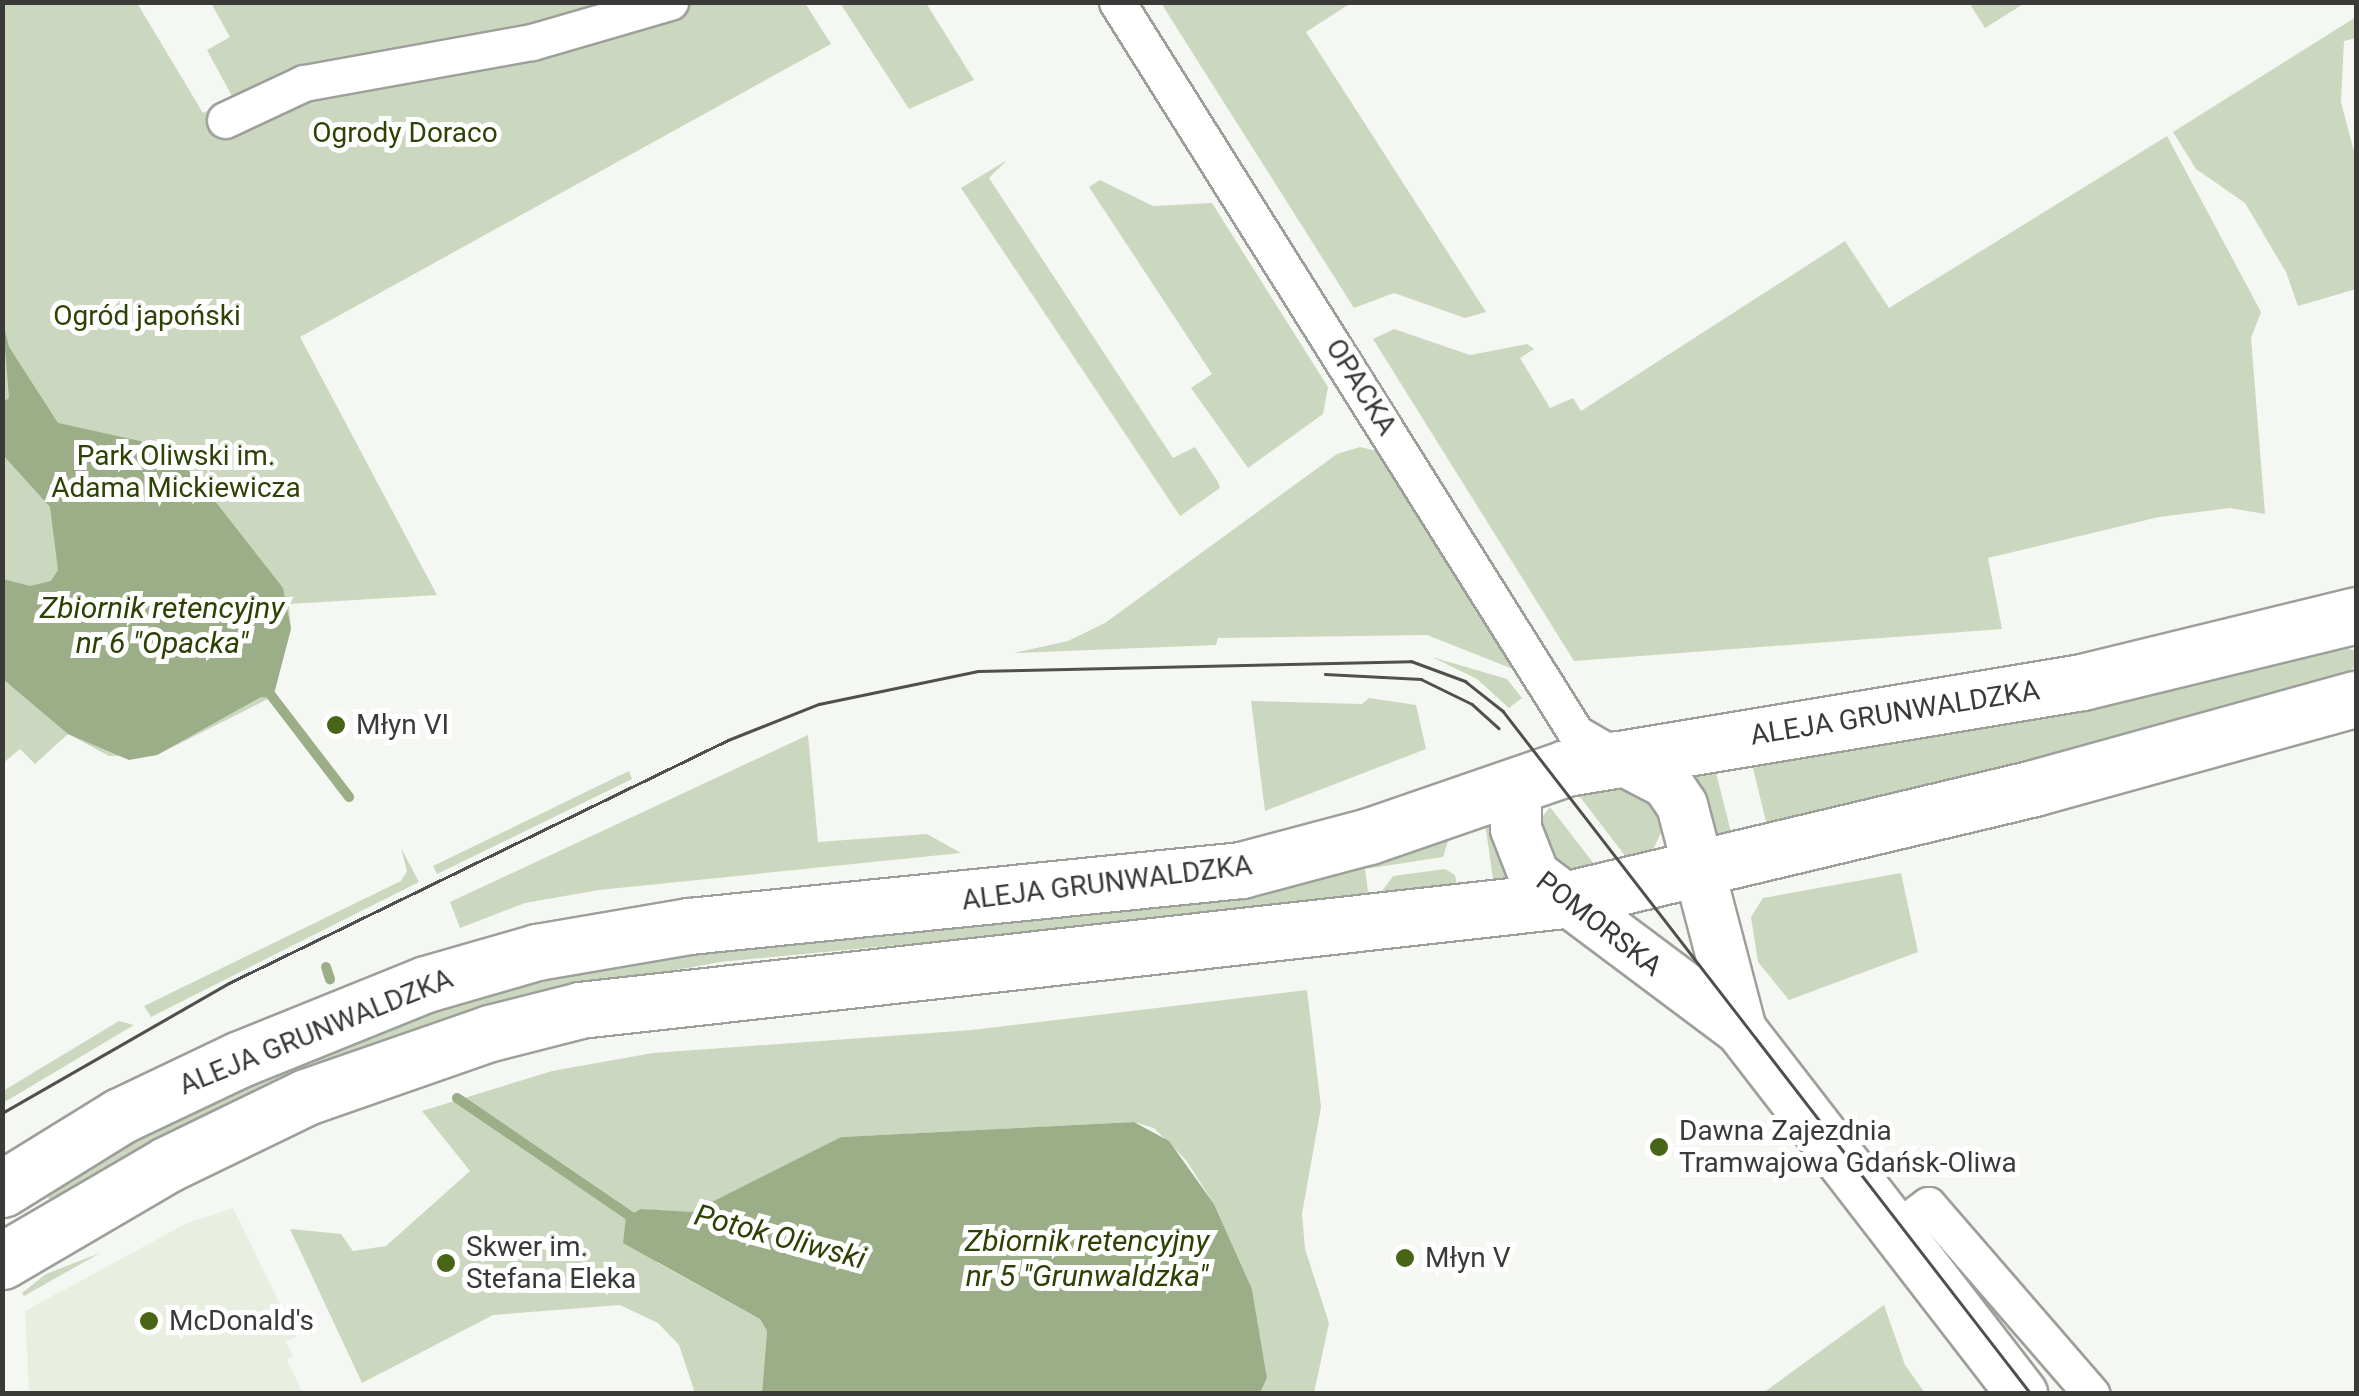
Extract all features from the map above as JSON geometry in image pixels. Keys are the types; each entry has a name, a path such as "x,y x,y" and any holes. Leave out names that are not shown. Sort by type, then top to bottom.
{"main road":[{"name":"ALEJA GRUNWALDZKA","path":"2,1189 120,1116 240,1059 412,989 537,952 689,926 1242,870 1370,836 1516,784 1617,757 2082,682 2356,615"},
{"name":"ALEJA GRUNWALDZKA","path":"2,1260 168,1164 306,1097 490,1032 580,1010 1564,900 1698,873 2356,699"},
{"name":"POMORSKA","path":"1617,757 1666,783 1682,805 1741,1030"},
{"name":"POMORSKA","path":"1516,784 1521,855 1564,900 1741,1030 1912,1217 2022,1394"}],"street":[{"path":"225,120 304,83 532,42 670,2"},
{"name":"OPACKA","path":"1117,2 1576,733 1617,757"},
{"name":"POMORSKA","path":"1912,1217 2092,1394"}],"shaded area":[{"path":"233,1208 296,1337 286,1342 293,1356 287,1360 303,1393 29,1393 25,1311 187,1223"}],"green space":[{"path":"3,3 137,3 203,113 233,98 207,50 230,37 211,3 805,3 831,44 300,337 437,595 289,604 291,629 271,689 276,695 157,755 109,756 68,734 35,764 20,749 3,763"},
{"path":"840,3 926,3 974,80 909,109"},
{"path":"1161,3 1351,3 1306,32 1486,312 1465,318 1394,293 1354,308"},
{"path":"2025,3 1985,28 1971,6"},
{"path":"2356,17 2356,38 2344,41 2341,102 2356,159 2356,289 2298,306 2286,272 2245,203 2196,169 2173,132"},
{"path":"2167,136 2261,312 2251,338 2265,514 2230,508 2159,517 1988,558 2002,629 1574,661 1373,339 1394,329 1470,355 1527,344 1534,349 1520,358 1550,408 1573,398 1581,411 1845,241 1889,308"},
{"path":"1007,160 989,178 1173,458 1195,447 1218,482 1220,488 1180,516 961,188"},
{"path":"1100,180 1153,206 1212,203 1328,387 1323,414 1248,468 1191,388 1212,374 1089,187"},
{"path":"1360,447 1381,452 1523,673 1427,635 1218,638 1216,645 1014,653 1068,641 1105,623 1337,454"},
{"path":"2341,645 2355,651 2356,665 2343,677 1768,830 1751,760"},
{"path":"1432,657 1507,679 1522,698 1509,708 1477,679"},
{"path":"1369,698 1416,705 1426,749 1265,811 1251,701 1362,704"},
{"path":"808,735 818,842 927,834 961,853 599,890 525,903 460,928 450,902"},
{"path":"1714,765 1733,840 1715,844 1686,770"},
{"path":"629,771 632,779 437,874 433,866"},
{"path":"1623,782 1648,791 1664,826 1653,850 1629,861 1577,793"},
{"path":"1550,807 1598,869 1564,870 1547,858 1540,820"},
{"path":"1493,821 1514,879 1494,886 1485,823"},
{"path":"1450,835 1443,857 1365,869 1369,900 720,962 490,1005 298,1075 150,1144 50,1201 46,1193 165,1121 393,1022 508,985 628,960 1206,902 1285,885"},
{"path":"401,848 419,882 151,1017 144,1006 401,881 407,871"},
{"path":"1445,869 1455,875 1458,890 1380,894 1393,876"},
{"path":"1901,873 1918,952 1789,1000 1758,962 1751,917 1763,898"},
{"path":"1307,990 1321,1107 1302,1214 1305,1249 1329,1323 1314,1393 1260,1393 1267,1378 1252,1289 1214,1204 1186,1160 1154,1128 1134,1122 841,1137 692,1213 641,1209 658,1263 760,1319 767,1331 762,1393 695,1393 679,1345 658,1323 620,1305 493,1315 362,1383 290,1229 341,1234 353,1251 386,1246 470,1171 422,1111 552,1071 653,1053 972,1030"},
{"path":"119,1021 134,1025 3,1103 3,1091"},
{"path":"100,1253 24,1296 22,1293 46,1274"},
{"path":"1884,1305 1905,1365 1925,1393 1763,1393"}],"water":[{"name":"Zbiornik retencyjny nr 6 \"Opacka\"","path":"3,323 9,347 58,423 140,441 170,455 197,478 283,588 291,629 273,698 261,697 157,755 129,760 68,734 3,679 3,579 30,586 51,581 58,570 50,507 3,455 3,402 9,398"},
{"name":"Zbiornik retencyjny nr 5 \"Grunwaldzka\"","path":"1134,1122 1169,1141 1214,1204 1252,1289 1267,1378 1260,1393 762,1393 767,1331 760,1319 623,1243 626,1217 641,1209 692,1212 841,1137"}],"waterway":[{"name":"Potok Oliwski","path":"267,690 349,797"},
{"name":"Potok Oliwski","path":"326,967 330,979"},
{"name":"Potok Oliwski","path":"457,1098 637,1221"}],"tram line":[{"path":"2,1113 229,983 728,740 819,704 978,671 1411,661 1465,681 1503,711 2031,1394"},
{"path":"1325,674 1421,679 1472,704 1499,728"}],"place":[{"name":"Młyn VI","path":"336,725"},
{"name":"Dawna Zajezdnia Tramwajowa Gdańsk-Oliwa","path":"1659,1147"},
{"name":"Młyn V","path":"1405,1258"},
{"name":"Skwer im. Stefana Eleka","path":"446,1263"},
{"name":"McDonald's","path":"149,1321"}],"park label":[{"name":"Ogrody Doraco","path":"405,133"},
{"name":"Ogród japoński","path":"147,316"},
{"name":"Park Oliwski im. Adama Mickiewicza","path":"176,472"}]}
